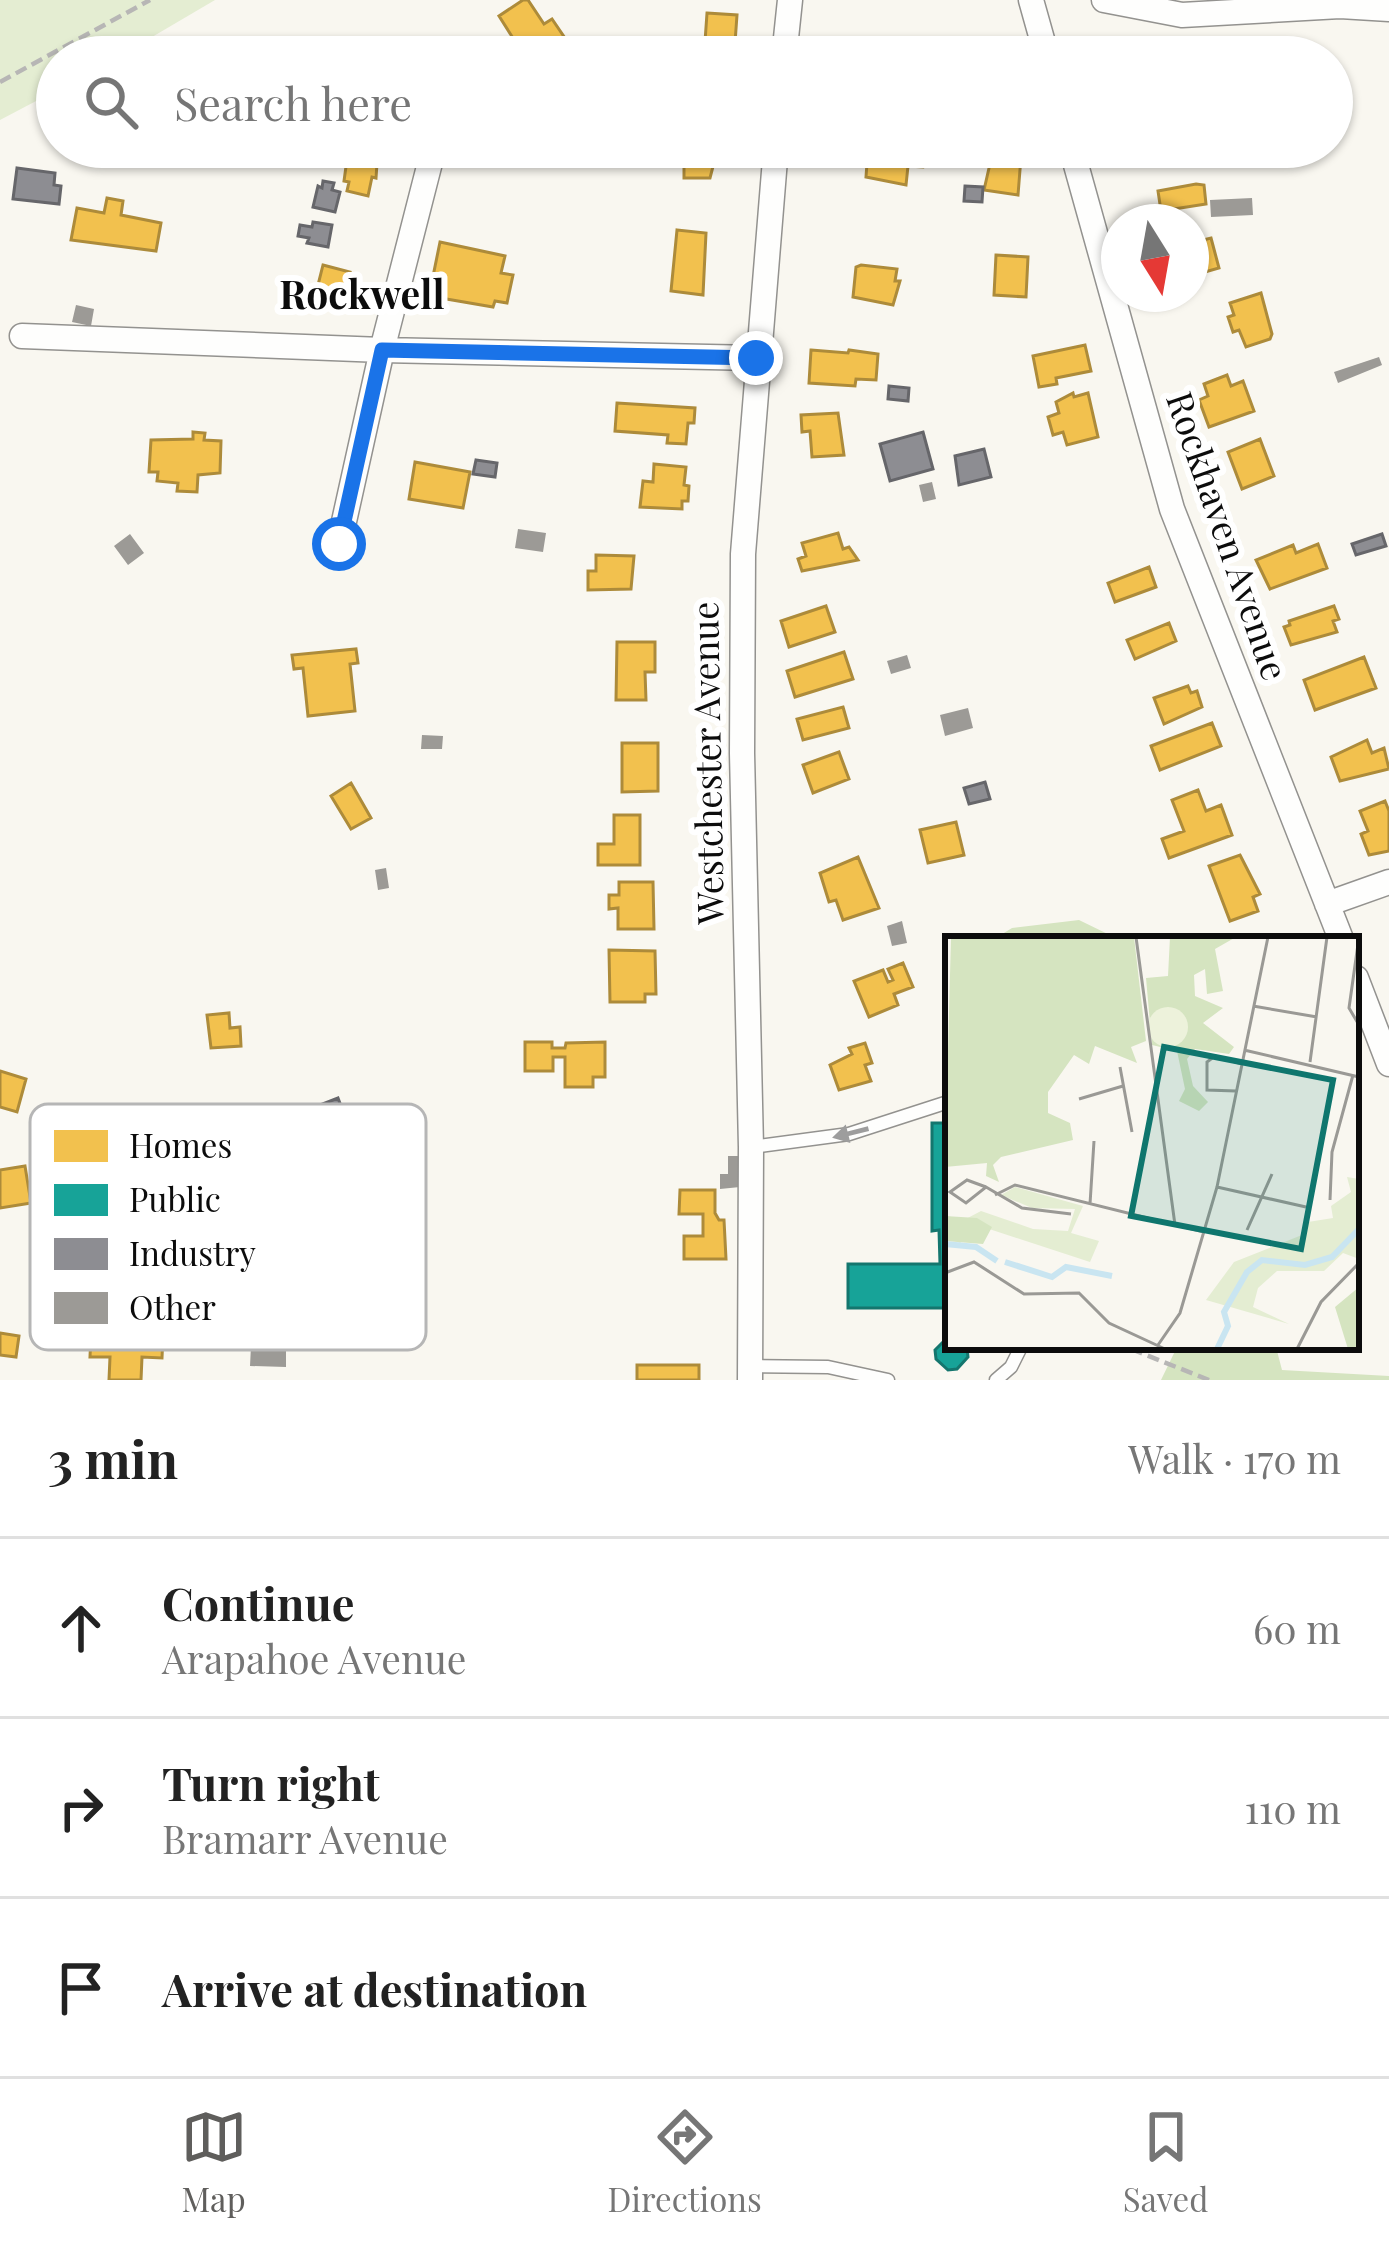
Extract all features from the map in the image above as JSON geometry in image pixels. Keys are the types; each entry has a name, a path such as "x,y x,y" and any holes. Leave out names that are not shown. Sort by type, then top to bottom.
{"street":[{"path":"786,36 790,0"},
{"path":"1031,0 1041,36"},
{"path":"1104,0 1182,15 1298,4 1389,9"},
{"path":"339,544 429,168"},
{"name":"Westchester Avenue","path":"750,1373 742,554 774,168"},
{"name":"Rockhaven Avenue","path":"1077,168 1172,509 1340,936"},
{"path":"22,336 756,358"},
{"path":"1327,904 1389,882"},
{"path":"1359,986 1389,1064"}],"lane":[{"path":"751,1148 849,1134 945,1103"},
{"path":"996,1380 1012,1367 1020,1350"},
{"path":"750,1373 828,1367 887,1380"}],"path":[{"path":"84,36 150,0"},
{"path":"0,82 36,62"},
{"path":"1133,1350 1205,1379"}],"green space":[{"path":"0,0 215,0 154,36 36,36 36,101 0,120"},
{"path":"1079,920 1112,936 999,936 1012,928"},
{"path":"1176,1350 1277,1350 1282,1370 1389,1376 1389,1380 1161,1380"}],"building: Homes":[{"path":"528,0 544,24 552,19 564,36 512,36 499,16"},
{"path":"707,13 737,15 736,36 705,36"},
{"path":"346,168 377,168 368,196 347,191 349,182 344,181"},
{"path":"684,168 713,168 710,178 684,178"},
{"path":"867,168 908,168 906,185 866,177"},
{"path":"989,168 1020,168 1018,195 984,190"},
{"path":"1204,185 1206,204 1160,204 1158,191"},
{"path":"107,198 123,201 121,215 161,223 156,251 71,240 77,208 104,213"},
{"path":"677,230 706,233 703,295 671,291"},
{"path":"1209,238 1219,268 1209,271"},
{"path":"440,242 505,256 501,273 513,275 507,303 495,301 493,307 429,296"},
{"path":"996,255 1028,257 1026,297 994,295"},
{"path":"323,265 350,272 336,311 324,308 327,300 318,302 315,297"},
{"path":"856,267 897,269 895,281 900,281 893,305 853,297"},
{"path":"1261,293 1272,334 1246,347 1239,330 1233,332 1230,303"},
{"path":"1085,345 1091,371 1056,378 1057,384 1039,387 1033,356"},
{"path":"811,350 878,354 876,380 856,379 855,386 809,383"},
{"path":"1227,375 1231,386 1243,381 1254,411 1209,427 1199,400 1208,396 1204,384"},
{"path":"1073,393 1074,397 1088,393 1098,437 1067,445 1063,432 1053,435 1048,417 1059,413 1056,402"},
{"path":"617,403 695,408 686,444 667,443 668,435 615,431"},
{"path":"838,413 844,455 812,457 810,431 802,432 801,415"},
{"path":"193,432 205,433 204,440 221,441 220,473 198,475 197,492 177,491 178,483 157,481 158,472 149,472 151,440 193,439"},
{"path":"1260,439 1274,476 1242,489 1228,452"},
{"path":"415,462 470,472 463,508 409,499"},
{"path":"654,464 686,467 688,501 682,501 682,509 640,507 643,481 653,482"},
{"path":"838,533 843,549 849,547 858,560 802,571 798,559 806,556 802,543"},
{"path":"1318,544 1327,568 1270,589 1256,560 1293,545 1296,553"},
{"path":"596,555 634,556 631,589 588,590 588,571 596,571"},
{"path":"1149,567 1156,587 1115,602 1108,583"},
{"path":"826,606 835,632 789,647 781,621"},
{"path":"1334,606 1337,632 1291,645 1284,627 1289,621"},
{"path":"1169,623 1176,641 1135,659 1127,640"},
{"path":"617,642 655,642 655,672 645,672 646,700 616,700"},
{"path":"356,649 358,663 350,664 355,711 308,716 303,668 294,669 292,655"},
{"path":"844,652 853,679 795,697 787,671"},
{"path":"1364,657 1376,688 1315,710 1304,680"},
{"path":"1188,686 1191,693 1197,691 1202,707 1164,724 1154,698"},
{"path":"843,707 849,728 803,740 797,719"},
{"path":"1212,723 1221,746 1160,770 1151,746"},
{"path":"1367,740 1372,753 1384,748 1389,769 1340,781 1331,757"},
{"path":"622,743 658,743 658,791 622,792"},
{"path":"839,752 849,779 813,793 803,765"},
{"path":"351,783 371,818 351,829 331,796"},
{"path":"1198,790 1206,811 1221,805 1232,835 1169,858 1162,839 1184,831 1172,800"},
{"path":"1385,801 1389,851 1369,855 1361,834 1368,831 1360,811"},
{"path":"614,815 640,815 640,865 598,865 598,844 614,844"},
{"path":"956,822 964,855 928,863 920,830"},
{"path":"1240,855 1260,894 1253,897 1258,911 1230,921 1209,866"},
{"path":"858,857 879,908 843,920 836,900 829,902 820,873"},
{"path":"619,882 653,882 654,929 618,929 618,908 609,909 609,895 619,895"},
{"path":"609,950 655,951 656,994 645,994 645,1002 610,1002"},
{"path":"903,963 913,987 894,994 898,1005 869,1017 854,981 883,970 888,982 893,980 888,969"},
{"path":"229,1013 230,1028 240,1027 241,1046 211,1048 207,1015"},
{"path":"525,1042 552,1042 552,1048 565,1048 566,1043 605,1042 605,1077 593,1077 593,1087 565,1087 565,1057 553,1057 553,1071 525,1071"},
{"path":"865,1043 872,1063 865,1065 871,1081 839,1090 830,1065 852,1054 849,1048"},
{"path":"0,1071 26,1079 17,1112 0,1107"},
{"path":"25,1166 30,1203 0,1208 0,1170"},
{"path":"680,1190 715,1190 715,1213 724,1220 726,1259 684,1259 684,1236 703,1236 703,1214 679,1214"},
{"path":"0,1333 19,1336 16,1357 0,1355"},
{"path":"90,1350 162,1350 162,1358 142,1357 141,1380 109,1380 110,1357 90,1357"},
{"path":"637,1365 699,1365 699,1380 637,1380"}],"building: Public":[{"path":"932,1123 945,1123 945,1308 848,1308 848,1264 940,1264 939,1230 932,1231"},
{"path":"945,1340 945,1350 967,1350 968,1357 957,1369 948,1370 936,1359 935,1350"}],"building: Industry":[{"path":"17,168 55,173 54,185 61,186 59,204 13,199"},
{"path":"323,181 334,183 332,190 340,192 335,212 313,207"},
{"path":"965,186 983,187 982,202 964,201"},
{"path":"313,222 332,225 328,247 298,236 300,225 312,227"},
{"path":"889,386 909,388 908,401 888,399"},
{"path":"923,432 933,469 890,481 880,444"},
{"path":"984,449 991,477 959,485 955,456"},
{"path":"476,460 497,463 495,477 473,474"},
{"path":"1382,534 1386,546 1356,555 1352,544"},
{"path":"985,782 990,799 969,804 964,788"}],"building: Other":[{"path":"1252,198 1253,215 1211,217 1210,200"},
{"path":"76,305 94,309 91,326 72,322"},
{"path":"1379,357 1382,365 1338,383 1334,372"},
{"path":"932,482 936,499 923,502 919,485"},
{"path":"518,529 546,533 543,552 515,548"},
{"path":"130,534 144,553 128,565 114,546"},
{"path":"907,655 911,668 891,674 887,661"},
{"path":"968,708 973,728 945,736 940,715"},
{"path":"422,735 443,736 442,749 421,749"},
{"path":"386,868 389,888 378,890 375,870"},
{"path":"902,921 907,943 892,946 887,926"},
{"path":"728,1156 740,1156 740,1187 720,1189 720,1174 728,1174"},
{"path":"251,1350 286,1350 286,1367 250,1366"}],"district":[{"name":"Rockwell","path":"362,295"}],"route":[{"path":"339,544 382,350 756,358"}]}
